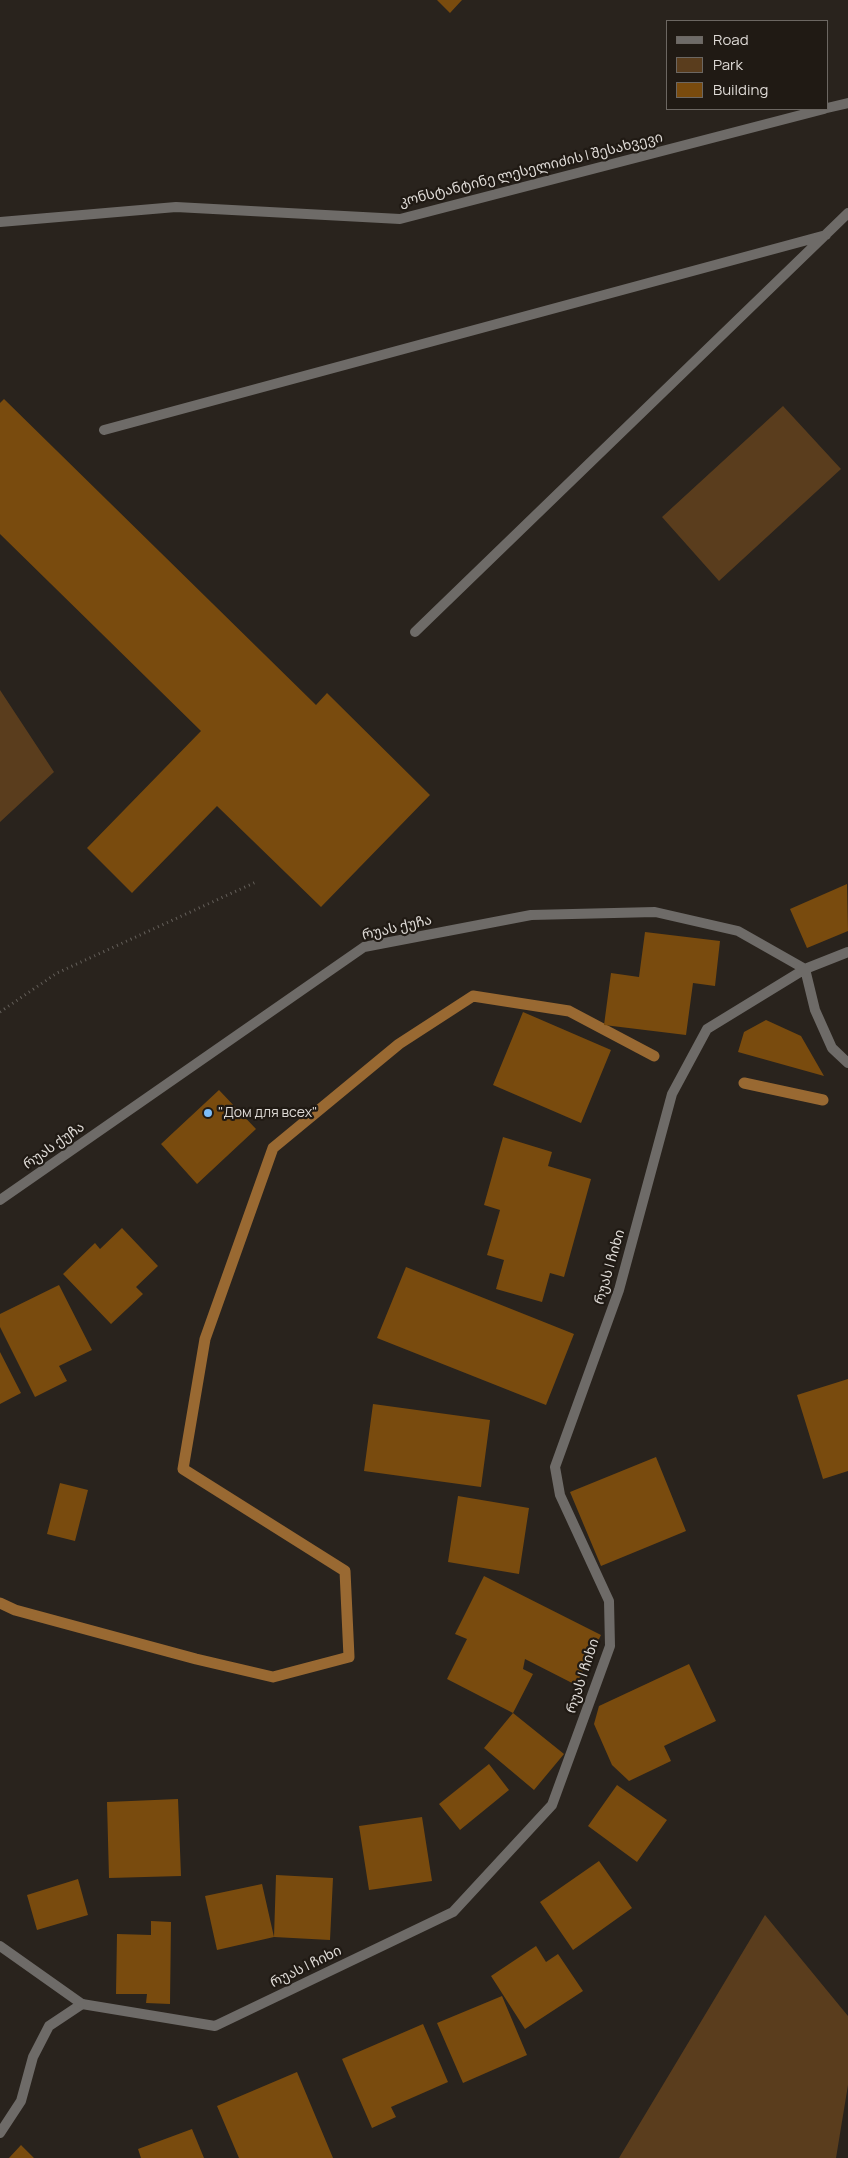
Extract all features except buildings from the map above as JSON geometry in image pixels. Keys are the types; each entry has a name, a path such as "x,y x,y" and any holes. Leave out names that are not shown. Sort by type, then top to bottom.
{"street":[{"name":"კონსტანტინე ლესელიძის I შესახვევი","path":"828,107 848,102"},
{"name":"კონსტანტინე ლესელიძის I შესახვევი","path":"0,222 176,207 400,219 817,110"},
{"path":"415,632 848,213"},
{"path":"104,430 826,235"},
{"name":"რუას ქუჩა","path":"0,1200 364,947 530,915 656,912 738,931 805,969"},
{"name":"რუას I ჩიხი","path":"0,1946 82,2004 215,2026 453,1912 552,1805 610,1646 610,1601 560,1495 555,1468 619,1290 672,1094 706,1028 805,969 848,952"},
{"path":"805,969 816,1010 832,1048 848,1063"},
{"path":"0,2133 21,2101 33,2057 49,2026 82,2004"}],"path":[{"path":"0,1012 57,972 256,882"}],"green space":[{"path":"783,406 841,469 719,581 662,517"},
{"path":"0,690 54,772 0,822"},
{"path":"765,1915 848,2016 848,2085 836,2158 619,2158"}],"waterway":[{"path":"0,1603 15,1610 196,1659 273,1677 349,1657 345,1571 183,1469 205,1339 273,1148 399,1044 473,996 569,1011 654,1056"},
{"path":"744,1083 823,1100"}],"place":[{"name":"\"Дом для всех\"","path":"208,1113"}]}
